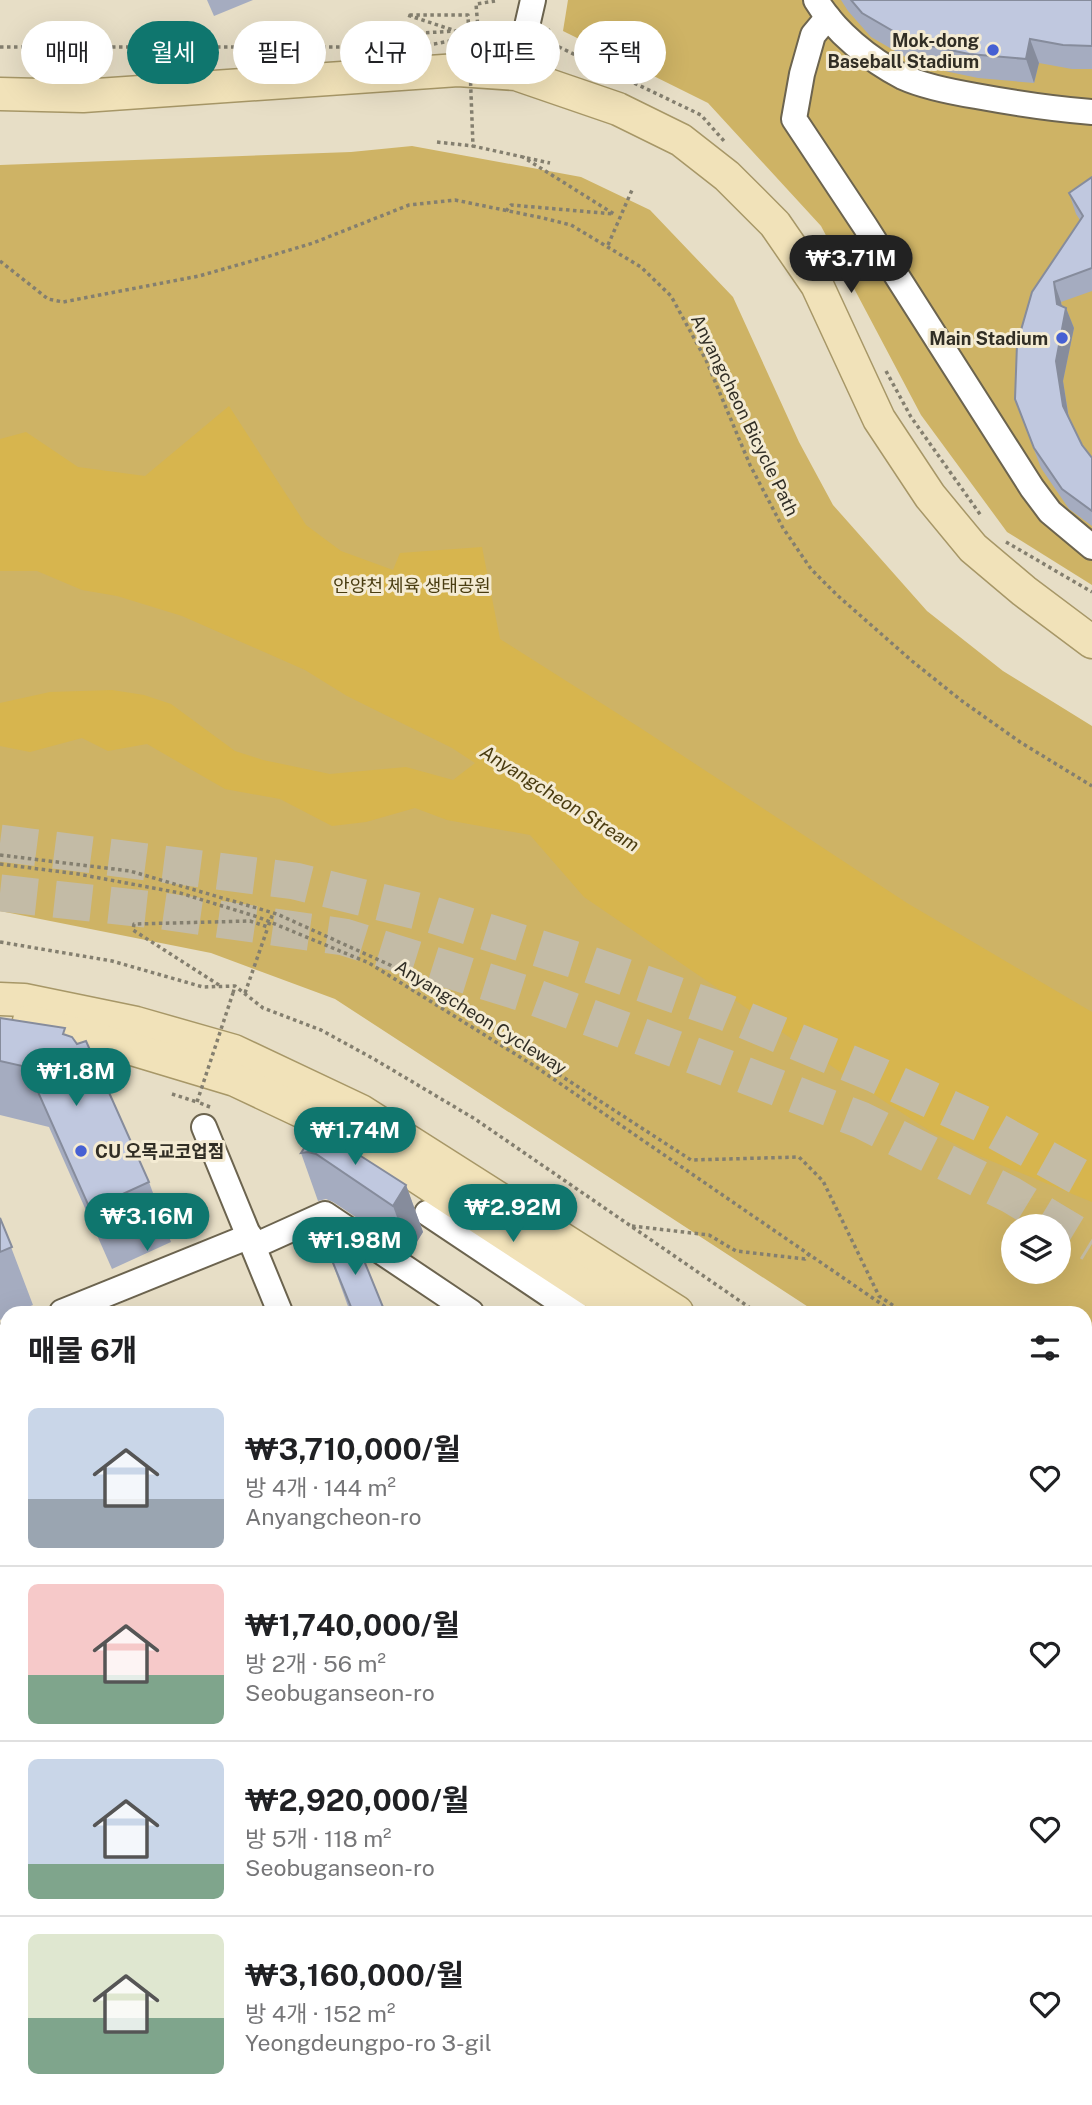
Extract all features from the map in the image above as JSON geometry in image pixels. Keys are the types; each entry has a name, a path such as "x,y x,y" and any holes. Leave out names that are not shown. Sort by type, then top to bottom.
{"main road":[{"path":"0,94 83,96 446,71"},
{"path":"545,84 618,109 681,140 727,176 775,224 817,285 879,419 930,496 973,548 1024,591 1092,642"},
{"path":"9,1009 235,1080 358,1138 615,1306"},
{"path":"9,1009 136,1023 234,1051 361,1111 668,1306"}],"street":[{"path":"528,21 533,0"},
{"path":"822,9 813,35 811,60 794,118 1032,488 1050,512 1092,547"},
{"path":"822,9 869,62 904,77 1017,112 1077,115"},
{"path":"207,1117 278,1306"},
{"path":"426,1213 566,1306"},
{"path":"78,1306 325,1214 462,1306"}],"path":[{"path":"477,21 476,4 495,1"},
{"path":"425,21 407,15 468,15 468,21"},
{"path":"0,47 345,47 446,42"},
{"path":"470,84 472,146"},
{"path":"438,142 472,146 550,163"},
{"path":"506,211 512,205 614,214 523,157"},
{"path":"608,245 632,190"},
{"name":"Anyangcheon Bicycle Path","path":"0,261 48,299 63,302 198,276 313,243 409,205 455,200 571,225 641,267 671,296 706,360 750,465 783,528 811,569 912,661 962,701 1092,786"},
{"path":"0,855 130,871 273,913 390,965 691,1160 799,1157 823,1181 879,1296 895,1306"},
{"name":"Anyangcheon Cycleway","path":"0,864 78,874 180,893 369,964 536,1067 884,1306"},
{"path":"245,993 273,913"},
{"path":"221,986 133,930 134,923 250,921 269,925"},
{"path":"0,942 112,961 203,987 235,986 263,1008 321,1030 475,1119 747,1306"},
{"path":"197,1102 235,986"},
{"path":"172,1094 197,1102 207,1117"},
{"path":"630,1226 709,1235 736,1251 805,1259 809,1254"}],"green space":[{"path":"568,0 1092,0 1092,585 1007,532 921,415 821,226 708,103 666,82 666,21 574,21 574,36 563,31"},
{"name":"안양천 체육 생태공원","path":"412,146 581,177 650,210 733,297 799,442 833,505 927,611 1003,671 1092,726 1092,1306 807,1306 335,999 211,953 0,911 0,165 351,152"}],"water":[{"name":"Anyangcheon Stream","path":"229,406 306,525 341,551 393,570 400,553 482,547 500,639 907,903 1092,1012 1092,1202 979,1156 931,1132 584,897 530,835 447,820 415,808 366,822 332,826 280,799 225,789 147,744 108,751 82,738 30,752 0,746 0,703 50,692 112,690 144,695 171,704 235,751 263,760 330,774 406,767 453,780 475,763 452,748 347,696 305,670 182,616 117,596 82,590 37,571 0,571 0,439 26,432 78,467 145,476"}],"building":[{"name":"Mok-dong Baseball Stadium","path":"851,0 1092,0 1092,46 1063,45 1030,39 1026,59 969,54 912,42 862,13"},
{"path":"1092,177 1092,268 1054,282 1057,304 1066,308 1056,361 1063,406 1082,445 1092,458 1092,511 1062,489 1034,448 1015,399 1017,344 1032,292 1083,216 1069,193"},
{"path":"0,1018 65,1028 63,1034 72,1037 77,1044 86,1041 149,1182 90,1209 27,1067 0,1061"},
{"path":"317,1128 406,1185 393,1206 316,1154 301,1153"},
{"path":"0,1218 12,1247 0,1252"},
{"path":"354,1236 383,1306 351,1306 327,1248"}],"tunnel":[{"path":"0,843 295,881 433,915 579,961 725,1012 875,1074 987,1126 1092,1184"},
{"path":"0,893 162,911 344,937 523,993 861,1120 1011,1195 1092,1244"}],"place":[{"name":"Mok-dong Baseball Stadium","path":"993,50"},
{"name":"Main Stadium","path":"1062,338"},
{"name":"CU 오목교코업점","path":"81,1151"}]}
